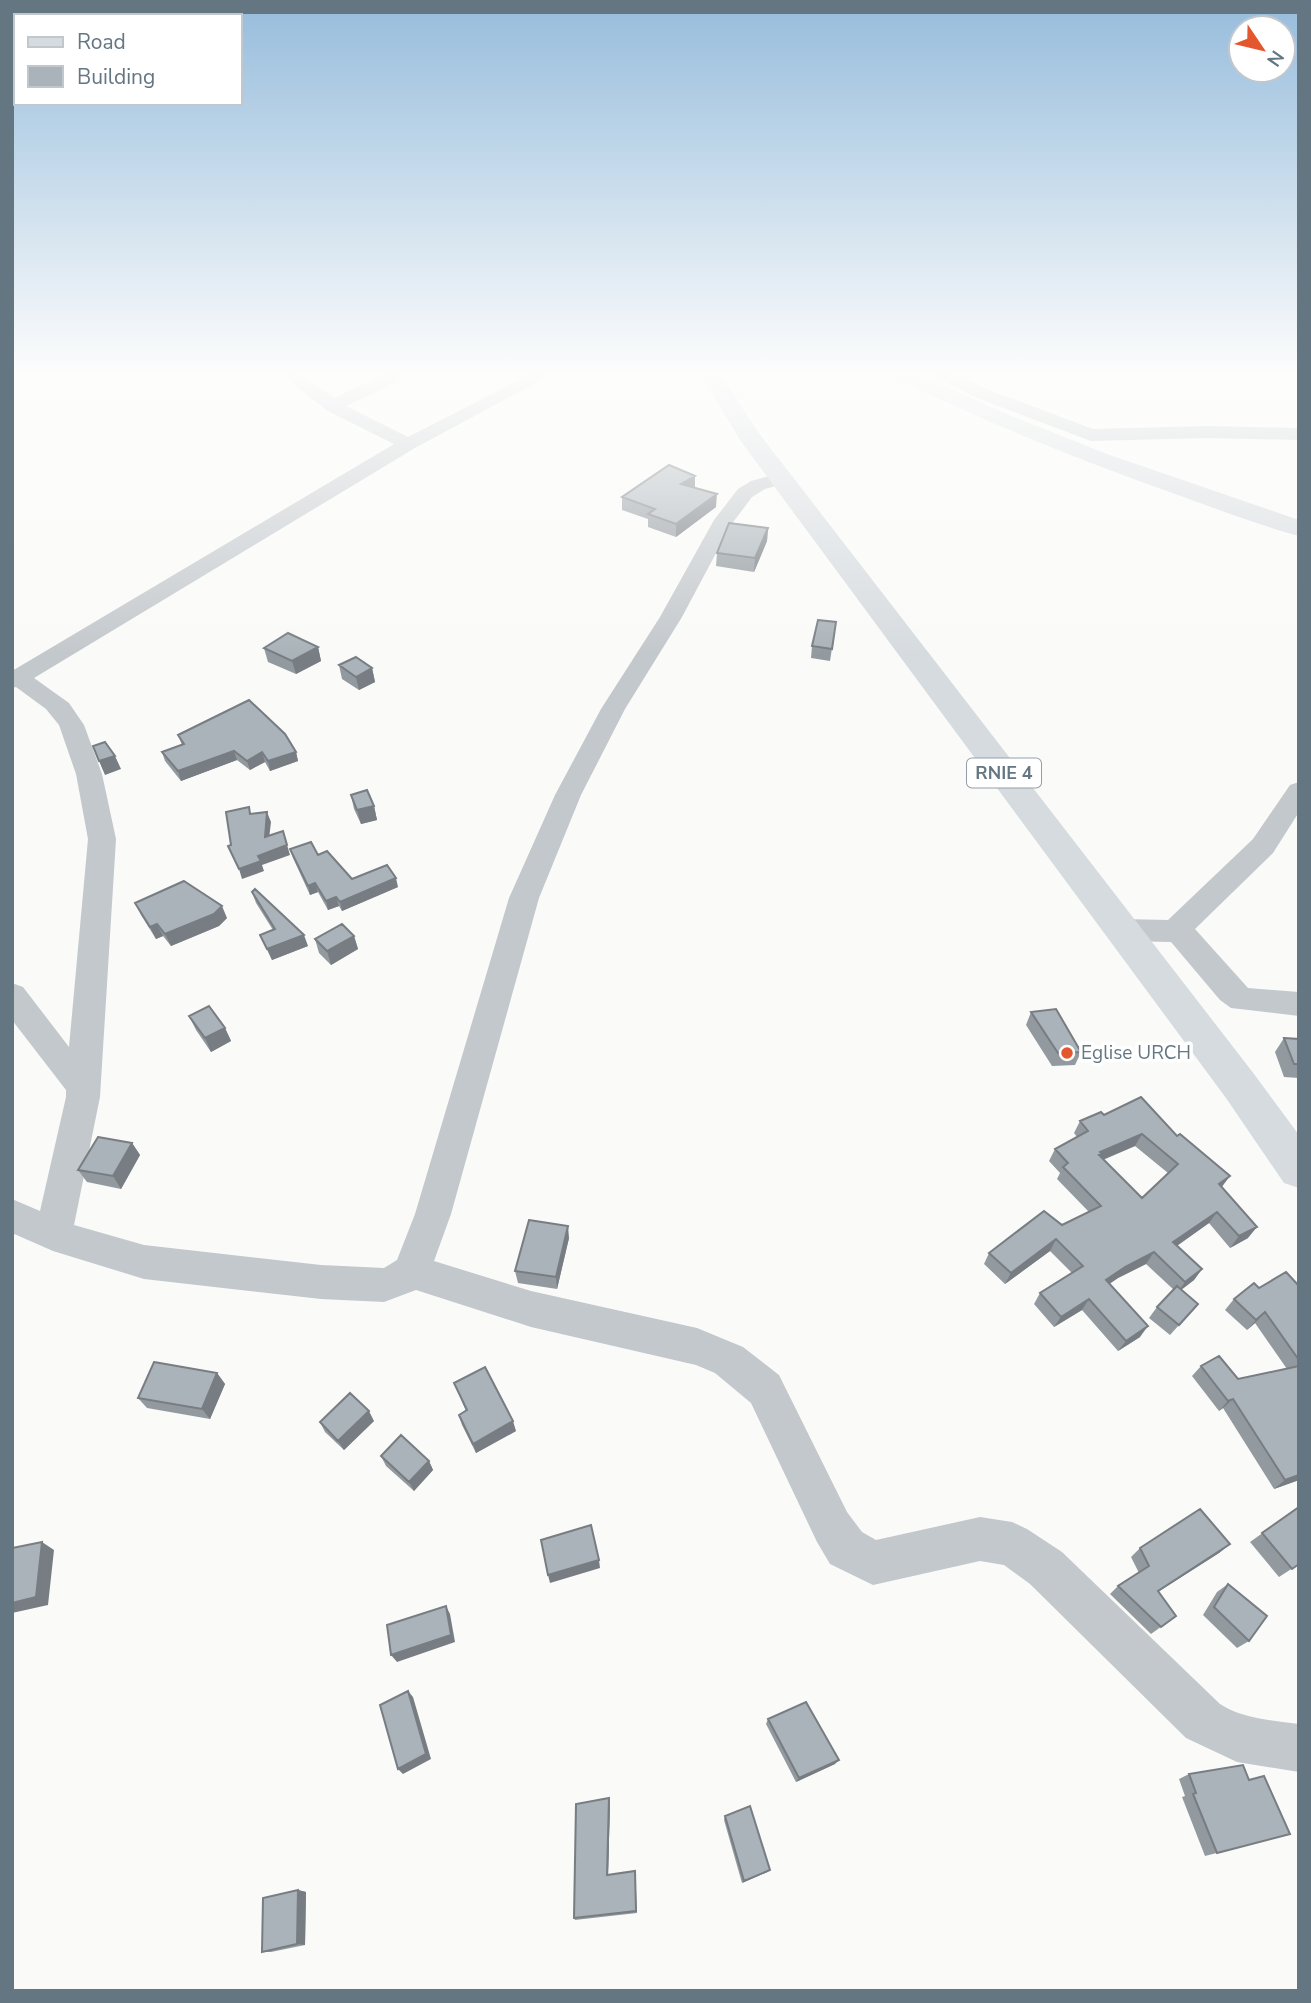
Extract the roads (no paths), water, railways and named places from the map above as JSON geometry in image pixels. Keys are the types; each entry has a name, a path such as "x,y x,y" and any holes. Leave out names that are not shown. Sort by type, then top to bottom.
{"main road":[{"name":"RNIE 4","path":"772,468 1240,1086 1299,1170"},
{"path":"1128,468 1299,528"}],"street":[{"path":"53,1234 83,1097 102,839 96,803 73,725 64,713 15,679 367,468"},
{"path":"12,1215 53,1234 144,1262 321,1282 384,1285 411,1271 433,1214 524,898 568,795 613,709 671,617 721,524 745,493 758,485 780,479"},
{"path":"1175,931 1264,846 1299,792"},
{"path":"1122,930 1175,931 1183,935 1231,992 1242,999 1299,1004"},
{"path":"12,995 45,1042 82,1086"},
{"path":"411,1271 531,1309 697,1347 729,1360 765,1389 832,1527 846,1548 873,1563 980,1539 1012,1544 1046,1568 1203,1721 1218,1732 1236,1738 1299,1748"}],"place":[{"name":"Eglise URCH","path":"1067,1053"}]}
